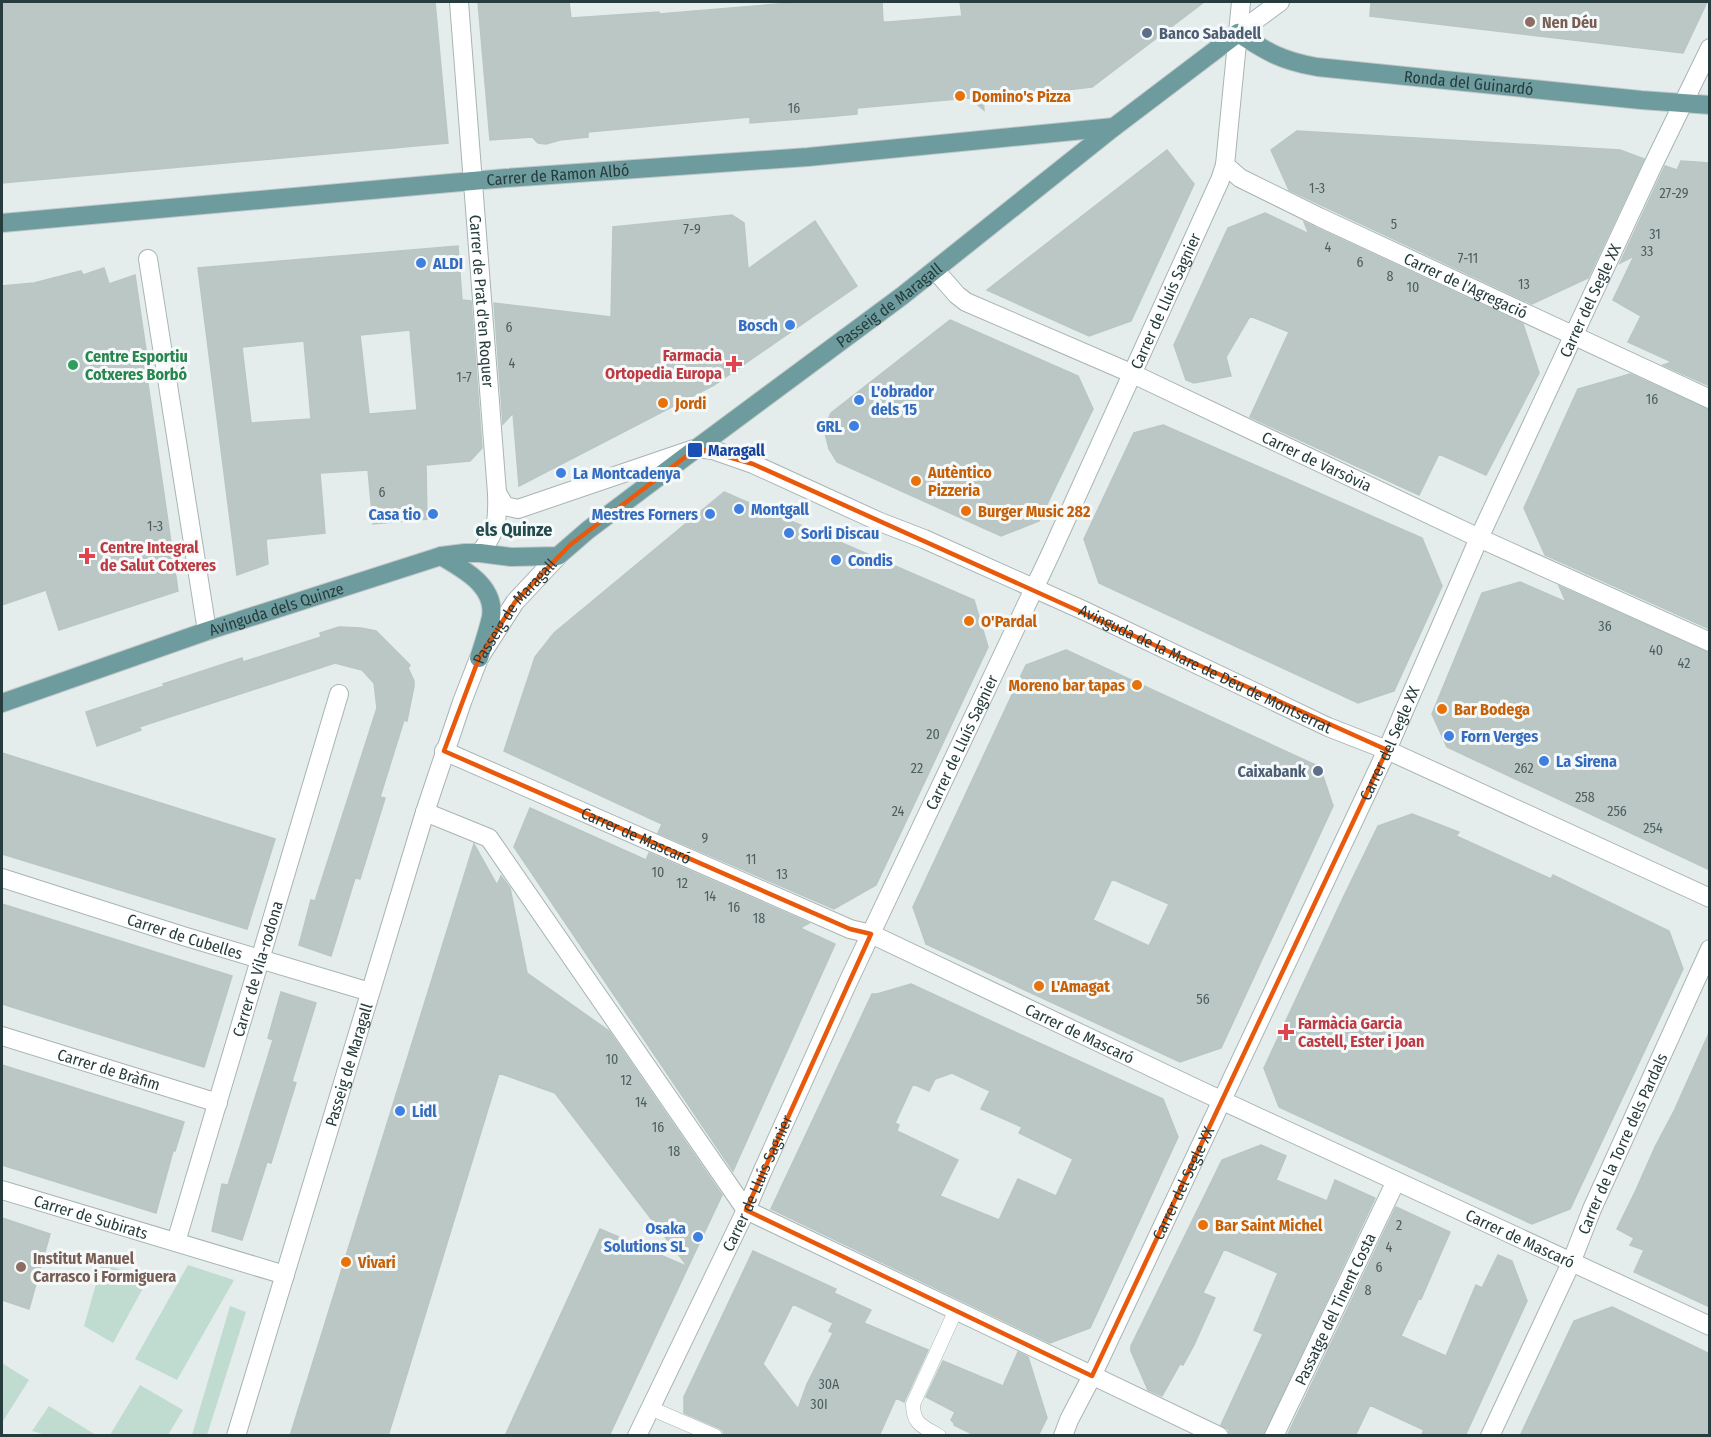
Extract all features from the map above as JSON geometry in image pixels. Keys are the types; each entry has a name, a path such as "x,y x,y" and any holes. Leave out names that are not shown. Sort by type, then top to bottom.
{"main road":[{"name":"Ronda del Guinardó","path":"1238,33 1273,55 1295,63 1317,67 1710,105"},
{"name":"Passeig de Maragall","path":"558,556 588,530 935,270 1114,127 1238,33"},
{"name":"Carrer de Ramon Albó","path":"2,224 474,181 808,156 1114,127"},
{"name":"Avinguda dels Quinze","path":"2,703 207,631 441,556 465,553 511,557 558,556"},
{"path":"441,556 476,579 489,599 490,618 479,658"}],"street":[{"name":"Carrer de Prat d'en Roquer","path":"459,2 498,510 495,530 480,553"},
{"name":"Carrer de Lluís Sagnier","path":"637,1436 746,1210 767,1159 1034,588 1133,374 1225,165 1240,2"},
{"name":"Passeig de Maragall","path":"1238,33 1280,2"},
{"name":"Carrer del Segle XX","path":"1063,1436 1387,750 1479,538 1710,48"},
{"name":"Carrer de l'Agregació","path":"1225,165 1240,178 1319,217 1710,399"},
{"path":"148,259 207,631"},
{"name":"Carrer de Varsòvia","path":"935,270 957,296 966,302 1133,374 1479,538 1710,642"},
{"path":"497,493 505,506 518,509 697,448"},
{"name":"Avinguda de la Mare de Déu de Montserrat","path":"697,448 713,450 753,464 880,522 924,539 1034,588 1329,727 1387,750 1710,898"},
{"name":"Passeig de Maragall","path":"236,1436 444,751 479,658 515,602 558,556"},
{"name":"Carrer de Vila-rodona","path":"176,1242 339,694"},
{"name":"Carrer de Mascaró","path":"444,751 850,929 872,934 1222,1100 1710,1326"},
{"path":"425,812 489,838 746,1210 1219,1436"},
{"name":"Carrer de Cubelles","path":"2,878 370,992"},
{"name":"Carrer de la Torre dels Pardals","path":"1491,1436 1571,1263 1592,1209 1710,949"},
{"name":"Carrer de Bràfim","path":"2,1036 218,1103"},
{"name":"Passatge del Tinent Costa","path":"1274,1436 1396,1181"},
{"name":"Carrer de Subirats","path":"2,1190 285,1275"}],"lane":[{"path":"939,1436 918,1423 913,1414 913,1404 956,1310"},
{"path":"650,1408 715,1436"}],"highlighted area":[{"path":"697,448 753,464 1387,750 1092,1376 746,1210 871,934 850,929 444,751 479,658 515,602 570,545"}],"green space":[{"path":"102,1263 148,1279 113,1343 84,1326"},
{"path":"188,1265 234,1280 177,1380 135,1359"},
{"path":"230,1306 246,1312 207,1435 192,1435"},
{"path":"2,1363 29,1380 3,1421 2,1421"},
{"path":"140,1385 183,1410 168,1435 110,1435"},
{"path":"49,1406 96,1435 46,1435 32,1431"}],"building":[{"path":"2,2 435,2 448,143 2,183"},
{"path":"478,2 569,2 571,18 659,12 659,14 802,2 882,2 883,22 888,22 962,16 960,2 1204,2 1092,87 1066,90 1042,100 1011,94 983,97 984,110 969,98 857,108 857,114 825,117 750,123 750,117 588,132 588,137 546,144 538,143 532,137 490,140"},
{"path":"1371,2 1707,2 1683,53 1370,16"},
{"path":"1297,131 1620,150 1644,159 1588,278 1532,304 1289,190 1271,150"},
{"path":"1167,150 1194,184 1131,321 1089,336 987,290"},
{"path":"1681,161 1710,163 1710,386 1663,365 1672,362 1628,342 1641,316 1613,300 1634,256 1620,263 1665,166 1677,170"},
{"path":"1265,213 1309,234 1304,222 1523,324 1539,373 1486,475 1439,454 1419,495 1250,417 1289,332 1250,316 1226,357 1231,376 1194,383 1186,380 1174,345 1228,228"},
{"path":"732,215 744,223 748,269 815,221 857,286 714,385 519,486 513,413 503,424 494,303 611,317 613,227"},
{"path":"458,246 462,300 471,301 482,448 470,461 426,465 427,519 373,524 368,470 320,473 325,533 266,539 268,564 237,575 198,268","holes":["410,330 417,410 369,414 360,335","304,341 311,419 251,423 242,347"]},
{"path":"104,268 109,284 135,275 146,350 140,352 147,377 178,591 59,630 46,590 2,605 2,286 34,283 81,271 83,275"},
{"path":"950,320 1078,376 1093,409 1039,521 1001,536 837,462 829,449 824,429 831,413"},
{"path":"1630,374 1710,410 1710,629 1545,555 1524,508 1578,389"},
{"path":"1163,425 1422,538 1442,586 1394,691 1358,703 1099,583 1084,539 1134,433"},
{"path":"724,492 974,600 988,647 876,885 834,909 658,833 662,824 504,751 535,657 554,633"},
{"path":"1520,582 1566,602 1559,586 1710,653 1710,870 1447,747 1432,714 1482,593"},
{"path":"339,627 376,631 410,665 408,668 414,686 407,721 404,720 380,797 385,798 360,879 355,878 331,956 299,945 311,900 315,901 377,708 374,683 362,670 335,663 139,727 141,730 97,746 86,712 242,658 243,662 321,637 320,633"},
{"path":"1066,650 1320,767 1333,806 1221,1048 1180,1062 926,944 913,907 1026,665","holes":["1112,879 1169,904 1149,946 1093,920"]},
{"path":"2,753 275,839 247,929 2,854"},
{"path":"530,808 646,860 649,853 809,923 800,928 835,944 733,1171 514,847"},
{"path":"1412,814 1459,832 1456,836 1551,879 1553,875 1669,931 1683,969 1570,1209 1532,1224 1279,1107 1264,1068 1378,826"},
{"path":"474,844 497,885 501,876 510,888 527,973 609,1031 722,1195 688,1267 555,1093 499,1073 388,1436 290,1436"},
{"path":"2,904 232,976 204,1067 2,1004"},
{"path":"911,984 1163,1099 1178,1137 1090,1328 1050,1343 771,1209 872,994","holes":["952,1073 990,1091 981,1109 1022,1127 1019,1133 1073,1159 1056,1196 1018,1179 999,1220 940,1196 958,1160 897,1131 899,1125 895,1123 913,1084 929,1091 935,1079"]},
{"path":"281,992 316,1003 292,1081 296,1083 271,1163 267,1162 242,1240 212,1231 222,1184 228,1185 273,1040 268,1038"},
{"path":"1710,1031 1710,1307 1634,1272 1644,1250 1630,1245 1634,1238 1617,1229"},
{"path":"2,1065 184,1122 175,1151 173,1151 156,1213 2,1165"},
{"path":"1261,1145 1286,1156 1276,1180 1327,1201 1335,1180 1375,1198 1263,1436 1230,1436 1228,1429 1221,1425 1263,1334 1254,1330 1278,1273 1224,1249 1203,1293 1215,1298 1194,1345 1162,1396 1148,1390 1131,1351 1131,1346 1222,1160"},
{"path":"1396,1207 1450,1232 1421,1299 1419,1298 1401,1336 1446,1356 1476,1285 1482,1288 1498,1255 1512,1261 1527,1301 1465,1436 1421,1436 1424,1430 1370,1405 1355,1436 1287,1436"},
{"name":"Institut Manuel Carrasco i Formiguera","path":"2,1218 50,1234 29,1309 2,1300"},
{"path":"600,1229 688,1267 609,1436 505,1436"},
{"path":"753,1251 836,1289 834,1293 871,1310 864,1323 928,1350 904,1402 896,1398 879,1436 724,1436 723,1431 719,1428 684,1413 684,1397","holes":["793,1304 833,1323 829,1331 833,1333 807,1384 798,1409 763,1364"]},
{"path":"1612,1307 1710,1354 1710,1436 1520,1436 1574,1321"},
{"path":"1018,1352 1028,1357 1047,1418 1038,1436 976,1436 954,1425 951,1420 955,1412 926,1397 943,1361 1003,1386"}],"place":[{"name":"Nen Déu","path":"1530,22"},
{"name":"Banco Sabadell","path":"1147,33"},
{"name":"Domino's Pizza","path":"960,96"},
{"name":"ALDI","path":"421,263"},
{"name":"Bosch","path":"790,325"},
{"name":"Farmacia Ortopedia Europa","path":"734,364"},
{"name":"Centre Esportiu Cotxeres Borbó","path":"73,365"},
{"name":"L'obrador dels 15","path":"859,400"},
{"name":"Jordi","path":"663,403"},
{"name":"GRL","path":"854,426"},
{"name":"Maragall","path":"695,450"},
{"name":"La Montcadenya","path":"561,473"},
{"name":"Autèntico Pizzeria","path":"916,481"},
{"name":"Montgall","path":"739,509"},
{"name":"Burger Music 282","path":"966,511"},
{"name":"Casa tio","path":"433,514"},
{"name":"Mestres Forners","path":"710,514"},
{"name":"Sorli Discau","path":"789,533"},
{"name":"Centre Integral de Salut Cotxeres","path":"87,556"},
{"name":"Condis","path":"836,560"},
{"name":"O'Pardal","path":"969,621"},
{"name":"Moreno bar tapas","path":"1137,685"},
{"name":"Bar Bodega","path":"1442,709"},
{"name":"Forn Verges","path":"1449,736"},
{"name":"La Sirena","path":"1544,761"},
{"name":"Caixabank","path":"1318,771"},
{"name":"L'Amagat","path":"1039,986"},
{"name":"Farmàcia Garcia Castell, Ester i Joan","path":"1286,1032"},
{"name":"Lidl","path":"400,1111"},
{"name":"Bar Saint Michel","path":"1203,1225"},
{"name":"Osaka Solutions SL","path":"698,1237"},
{"name":"Vivari","path":"346,1262"},
{"name":"Institut Manuel Carrasco i Formiguera","path":"21,1267"}],"district":[{"name":"els Quinze","path":"514,530"}]}
